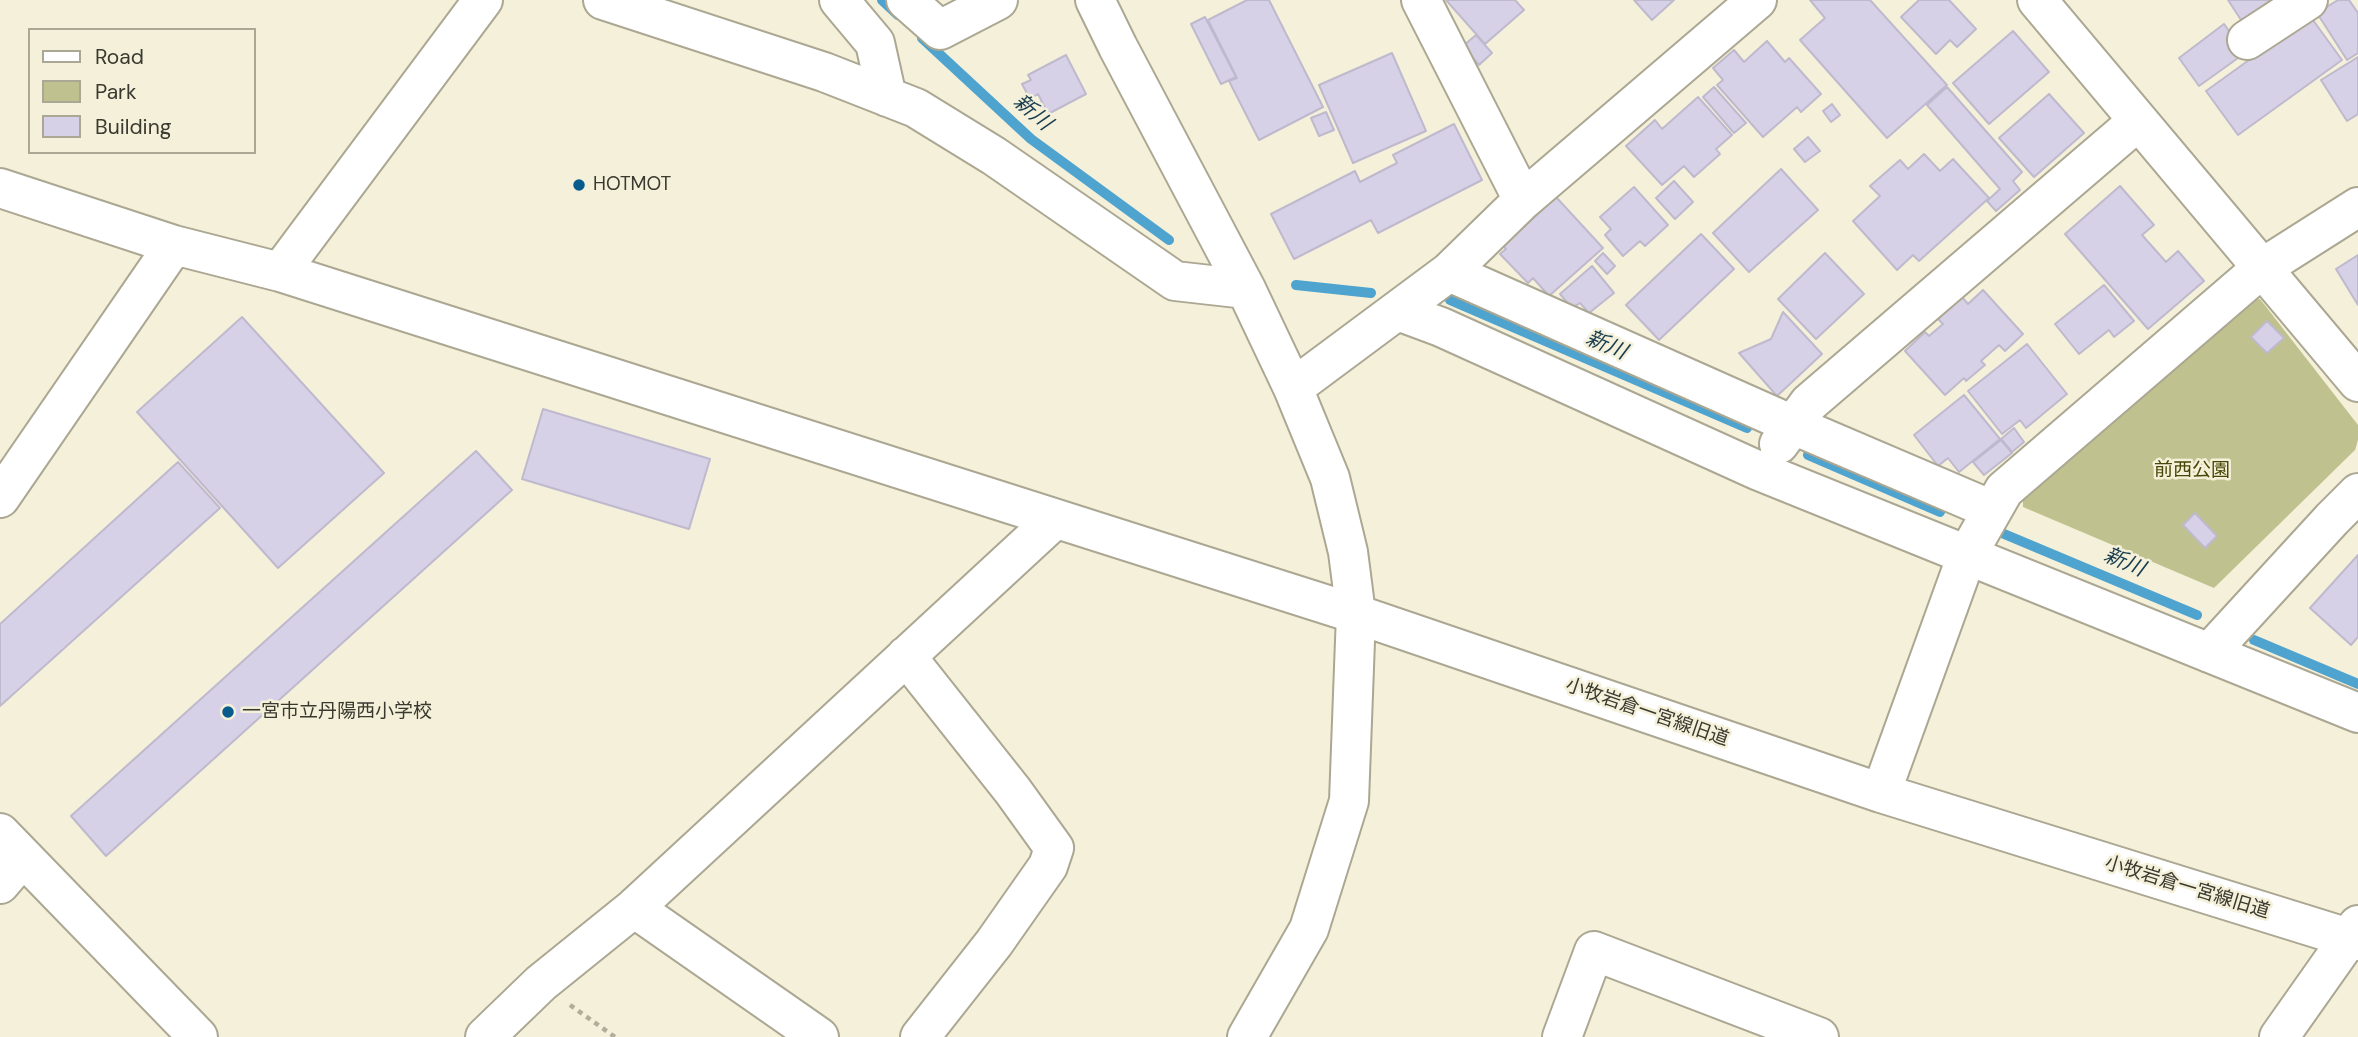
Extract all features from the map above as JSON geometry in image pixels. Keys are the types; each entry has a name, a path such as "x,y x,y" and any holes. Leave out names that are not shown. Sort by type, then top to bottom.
{"street":[{"path":"280,272 483,0"},
{"path":"603,0 824,72 916,108 994,156 1175,281 1246,289"},
{"path":"839,0 875,43 887,97"},
{"path":"906,0 940,30 998,0"},
{"path":"1096,0 1118,47 1246,289 1293,388 1329,478 1348,552 1356,614 1349,801 1309,929 1247,1037"},
{"path":"1421,0 1523,200"},
{"path":"1293,388 1449,272 1523,200 1757,0"},
{"path":"2037,0 2358,382"},
{"path":"2247,40 2308,0"},
{"path":"1759,471 1809,403 2138,121"},
{"name":"小牧岩倉一宮線旧道","path":"0,188 174,245 280,272 1356,614 1881,793 2355,935"},
{"path":"1881,793 1967,555 2004,490 2262,268 2358,207"},
{"path":"1,497 174,245"},
{"path":"1449,272 1992,510"},
{"path":"1398,311 1454,333 1759,471 2358,713"},
{"path":"2209,653 2358,493"},
{"path":"485,1037 541,983 634,908 1055,519"},
{"path":"906,656 1013,791 1054,848 1048,866 994,943 920,1037"},
{"path":"7,858 198,1037"},
{"path":"634,908 819,1037"},
{"path":"2279,1037 2355,935"},
{"path":"1562,1037 1594,951 1819,1037"}],"path":[{"path":"541,983 615,1037"}],"green space":[{"name":"前西公園","path":"2260,299 2358,425 2358,440 2355,450 2214,588 2023,507 2023,488 2233,302"}],"building":[{"path":"1247,0 1269,0 1323,107 1259,140 1229,81 1237,78 1208,20"},
{"path":"1446,0 1515,0 1524,10 1485,44"},
{"path":"1634,0 1674,0 1652,20"},
{"path":"1810,0 1870,0 1947,85 1887,138 1800,40 1825,18"},
{"path":"1919,0 1949,0 1976,29 1957,47 1950,40 1936,54 1901,17"},
{"path":"2228,0 2284,0 2245,26"},
{"path":"2338,0 2349,0 2358,13 2358,53 2347,60 2317,13"},
{"path":"2310,16 2342,60 2238,135 2206,91"},
{"path":"1205,17 1236,77 1221,84 1191,24"},
{"path":"2224,24 2245,53 2199,86 2179,58"},
{"path":"2013,31 2049,72 1989,124 1953,83"},
{"path":"1476,35 1492,53 1479,65 1463,46"},
{"path":"1767,41 1785,62 1789,58 1821,94 1801,112 1797,107 1763,137 1717,85 1723,80 1713,68 1734,50 1744,62"},
{"path":"1392,53 1426,131 1353,163 1319,85"},
{"path":"1066,55 1086,94 1048,114 1038,94 1030,99 1022,84 1031,80 1028,75"},
{"path":"2358,57 2358,114 2347,121 2321,80"},
{"path":"1714,87 1746,123 1734,133 1703,97"},
{"path":"1947,87 2022,172 2013,181 2020,190 1996,211 1987,201 2000,189 1927,105"},
{"path":"2049,94 2084,133 2034,177 1999,138"},
{"path":"1698,97 1732,135 1716,149 1720,154 1694,177 1684,166 1662,185 1626,146 1655,120 1662,129"},
{"path":"1832,104 1840,115 1831,122 1823,111"},
{"path":"1326,112 1334,130 1319,136 1311,118"},
{"path":"1454,124 1482,180 1378,233 1371,220 1294,259 1271,214 1355,171 1360,182 1397,163 1393,155"},
{"path":"1808,137 1820,151 1805,162 1794,149"},
{"path":"1924,154 1940,171 1953,159 1989,198 1919,261 1913,255 1897,270 1853,221 1880,196 1870,186 1900,160 1908,169"},
{"path":"1781,169 1818,210 1749,272 1713,233"},
{"path":"1674,181 1693,202 1675,219 1656,198"},
{"path":"2120,186 2154,225 2142,235 2166,262 2178,251 2204,281 2148,329 2065,234"},
{"path":"1634,187 1668,225 1645,246 1640,241 1623,256 1605,235 1611,229 1600,217"},
{"path":"1556,197 1603,248 1549,296 1533,278 1528,283 1500,254 1506,249 1503,246"},
{"path":"1701,234 1734,269 1659,340 1626,305"},
{"path":"1603,253 1615,266 1607,274 1595,261"},
{"path":"1825,253 1864,294 1816,339 1778,299"},
{"path":"2358,255 2358,305 2336,269"},
{"path":"1592,266 1614,293 1589,313 1580,303 1572,308 1560,294"},
{"path":"2104,285 2134,321 2114,337 2109,330 2079,354 2055,324"},
{"path":"1983,290 2023,334 2005,351 1999,345 1981,361 1985,365 1966,381 1964,378 1945,395 1905,351 1925,332 1929,336 1943,324 1938,319 1962,297 1968,304"},
{"path":"1783,312 1822,354 1777,396 1739,353 1771,339"},
{"path":"242,317 384,473 278,568 137,412"},
{"path":"2267,321 2284,338 2267,353 2251,337"},
{"path":"2027,344 2067,394 2026,428 2020,420 2002,434 1968,391"},
{"path":"1964,395 2000,439 1959,472 1948,458 1938,466 1914,435"},
{"path":"543,409 710,459 689,529 522,479"},
{"path":"2014,428 2024,442 2012,452 2001,439"},
{"path":"2001,440 2012,453 1984,475 1973,462"},
{"path":"476,451 512,490 106,856 71,816"},
{"path":"178,462 220,508 0,706 0,624"},
{"path":"2195,513 2217,536 2205,548 2183,525"},
{"path":"2358,555 2358,637 2351,645 2310,608"}],"waterway":[{"name":"新川","path":"882,0 898,15"},
{"name":"新川","path":"922,38 1031,139 1169,240"},
{"name":"新川","path":"1296,285 1371,293"},
{"name":"新川","path":"1450,300 1747,428"},
{"name":"新川","path":"1808,455 1940,512"},
{"name":"新川","path":"1997,531 2197,615"},
{"name":"新川","path":"2254,640 2358,684"}],"place":[{"name":"HOTMOT","path":"579,185"},
{"name":"一宮市立丹陽西小学校","path":"228,712"}]}
